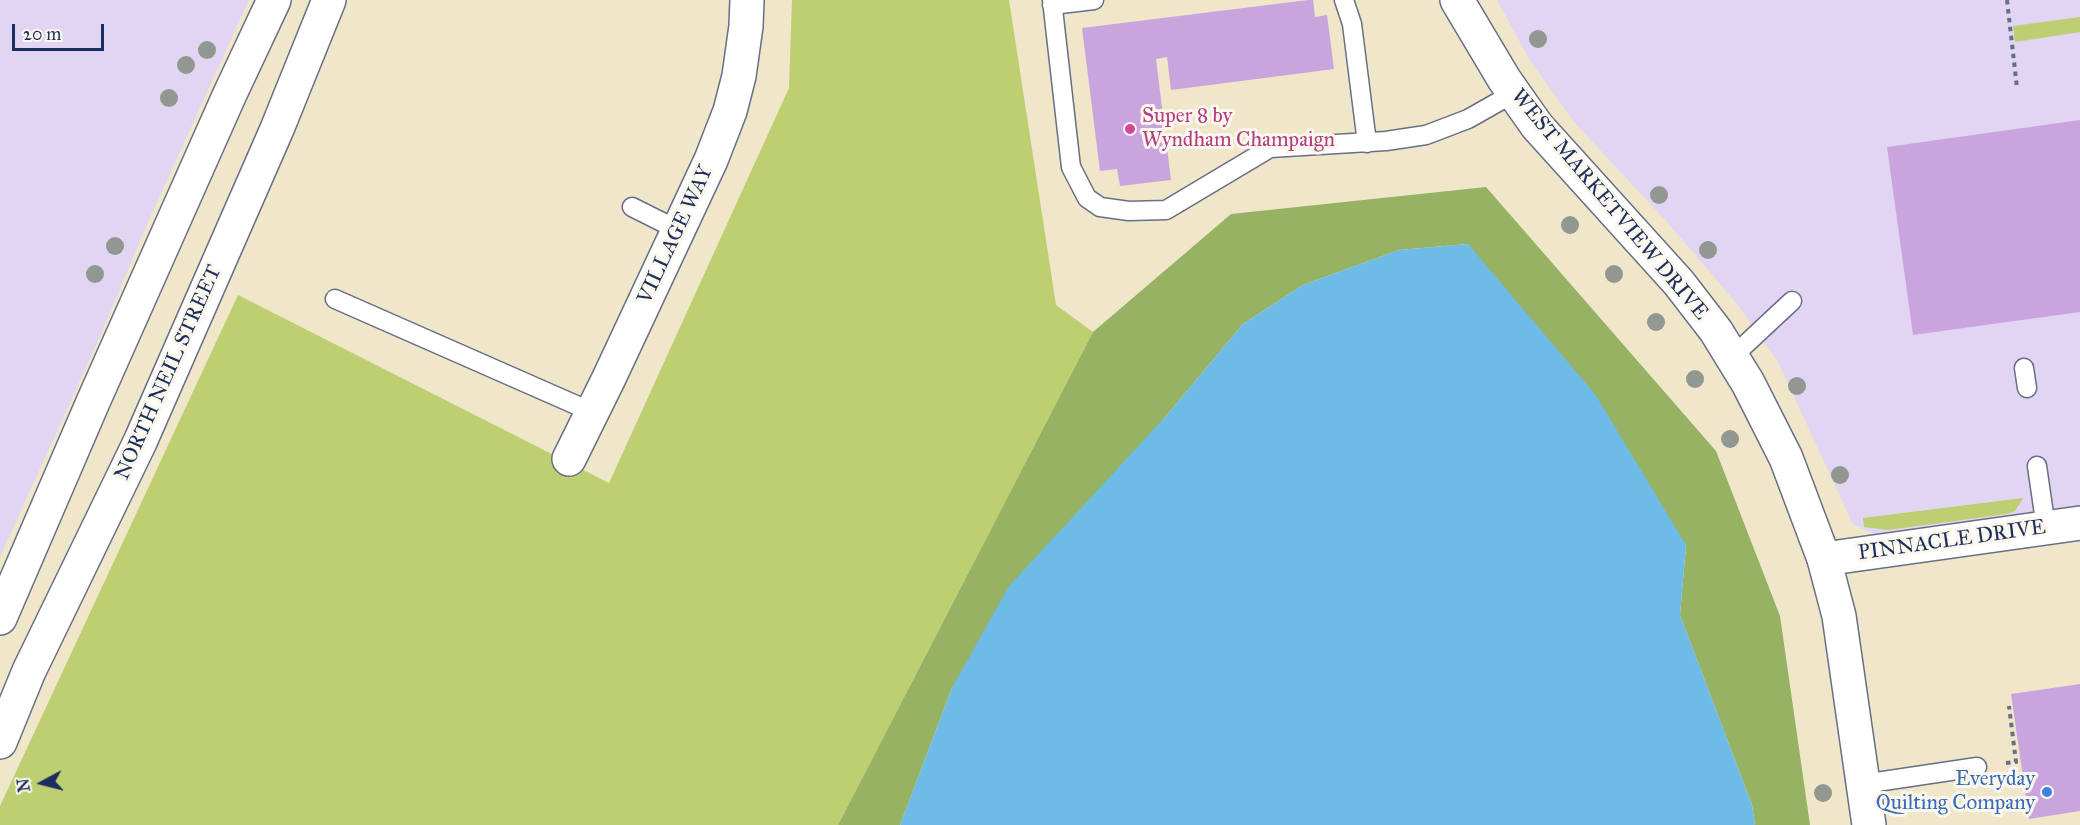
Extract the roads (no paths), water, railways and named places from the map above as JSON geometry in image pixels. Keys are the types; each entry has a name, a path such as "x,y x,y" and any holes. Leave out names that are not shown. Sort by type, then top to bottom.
{"main road":[{"path":"0,618 229,96 274,0"},
{"name":"NORTH NEIL STREET","path":"0,742 9,694 29,671 140,442 277,129 329,0"},
{"name":"VILLAGE WAY","path":"569,459 711,160 730,111 739,76 747,0"},
{"name":"WEST MARKETVIEW DRIVE","path":"1457,0 1537,126 1679,283 1716,331 1748,383 1786,458 1824,558 1839,616 1869,825"},
{"name":"PINNACLE DRIVE","path":"1824,558 2080,523"}],"lane":[{"path":"1094,0 1052,3 1071,167 1087,198 1100,207 1129,211 1166,210 1270,148 1367,142 1426,135 1468,119 1514,93"},
{"path":"1344,0 1353,24 1367,142"},
{"path":"632,207 678,230"},
{"path":"335,299 592,412"},
{"path":"1732,357 1792,301"},
{"path":"2024,368 2027,388"},
{"path":"2037,466 2046,528"},
{"path":"1863,783 1977,767"}],"water":[{"path":"1468,244 1595,394 1686,545 1680,615 1752,805 1755,825 900,825 952,688 1009,586 1166,416 1243,324 1303,285 1399,250"}],"place":[{"name":"Super 8 by Wyndham Champaign","path":"1130,129"},
{"name":"Everyday Quilting Company","path":"2047,792"}]}
